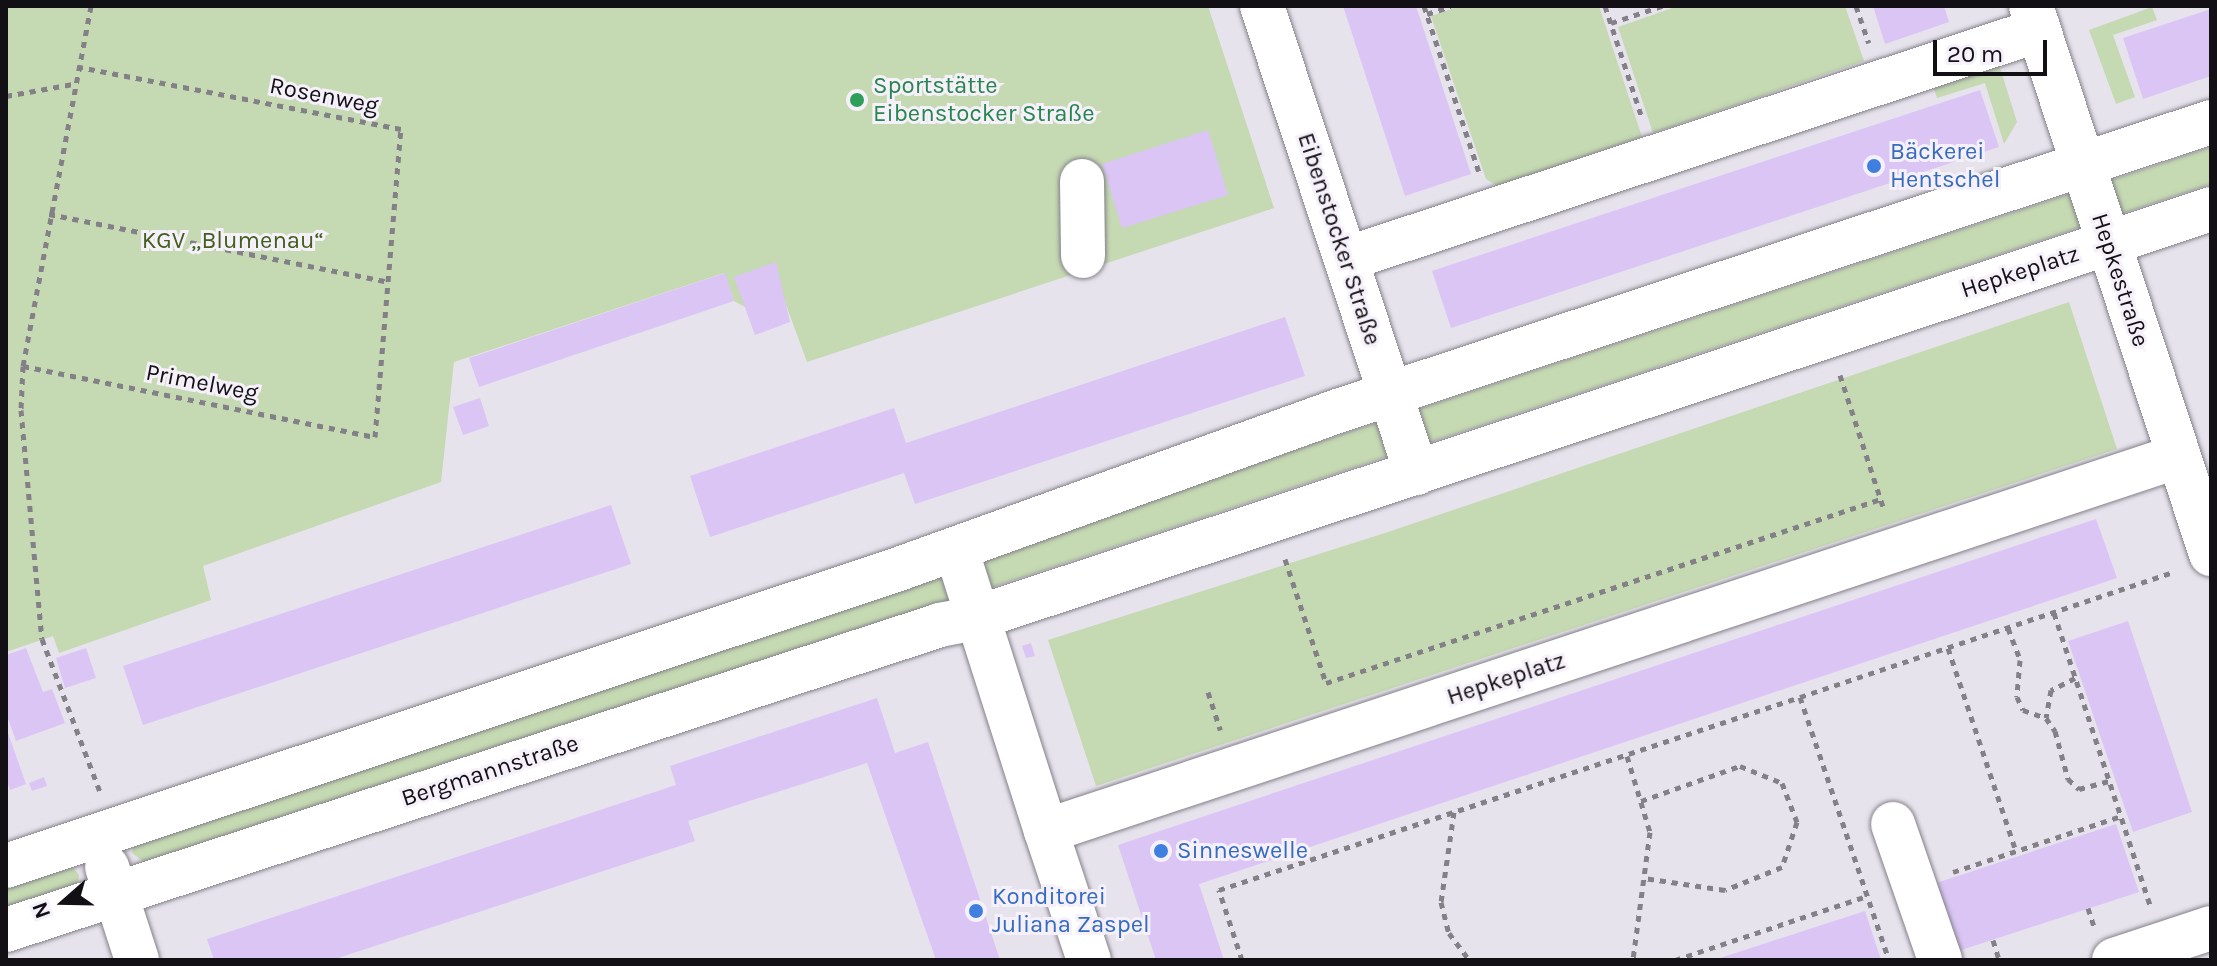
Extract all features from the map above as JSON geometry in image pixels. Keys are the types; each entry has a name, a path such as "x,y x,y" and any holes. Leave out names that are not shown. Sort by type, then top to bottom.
{"street":[{"name":"Eibenstocker Straße","path":"1262,6 1416,473"},
{"path":"1346,259 1655,157 2035,18"},
{"name":"Hepkestraße","path":"2035,18 2179,456 2197,562"},
{"path":"6,866 956,549 1390,394 2211,122"},
{"path":"1082,181 1083,256"},
{"name":"Hepkeplatz","path":"976,618 2211,209"},
{"name":"Hepkeplatz","path":"1046,831 2179,456"},
{"path":"956,549 1089,960"},
{"name":"Bergmannstraße","path":"6,930 925,630 976,618"},
{"path":"1893,824 1940,960"},
{"path":"106,834 117,896 137,960"},
{"path":"2114,960 2166,952 2211,928"}],"path":[{"path":"91,6 49,214 23,366 21,410 42,639 106,834"},
{"path":"1424,6 1492,211"},
{"path":"1427,14 1451,6"},
{"path":"1605,6 1655,157"},
{"path":"1611,23 1662,6"},
{"name":"Rosenweg","path":"78,67 401,129 375,437"},
{"path":"6,96 73,84"},
{"path":"49,214 388,282"},
{"path":"1827,336 1897,549"},
{"name":"Primelweg","path":"23,366 375,437"},
{"path":"1272,520 1326,683 1881,499"},
{"path":"1242,960 1219,890 2054,613 2197,562"},
{"path":"2054,613 2166,952"},
{"path":"2008,628 2020,660 2017,697 2023,710 2046,718 2055,731 2068,779 2079,789 2109,781"},
{"path":"1948,648 2016,851"},
{"path":"2046,718 2051,690 2075,678"},
{"path":"1800,697 1889,960"},
{"path":"1971,752 1981,749"},
{"path":"1627,756 1650,832 1633,960"},
{"path":"1641,801 1740,766 1782,783 1797,822 1782,867 1725,890 1644,878"},
{"path":"1454,812 1441,902 1449,933 1469,960"},
{"path":"1914,885 2121,816"},
{"path":"1675,960 1867,896"},
{"path":"1993,940 1999,960"}],"green space":[{"name":"KGV „Blumenau“","path":"6,6 1208,6 1274,208 807,362 782,294 745,307 734,301 724,273 454,362 441,482 203,566 211,600 59,653 53,636 6,652"},
{"path":"1460,6 1599,6 1642,137 1497,186 1486,179 1431,16"},
{"path":"1678,6 1845,6 1864,61 1653,133 1618,27"},
{"path":"2152,7 2157,20 2113,35 2135,97 2116,104 2089,30"},
{"path":"1997,58 2017,122 2004,144 1985,83 1937,98 1931,79"},
{"path":"2211,147 2211,184 149,866 132,853 136,833"},
{"path":"2069,302 2117,449 1096,786 1048,640 1385,533"},
{"path":"70,863 79,875 76,890 6,918 6,877"}],"building":[{"path":"1343,6 1416,6 1471,174 1405,196"},
{"path":"1873,6 1944,6 1949,22 1885,44"},
{"path":"2211,9 2211,76 2143,99 2123,38"},
{"path":"1980,90 1999,147 1451,328 1432,271"},
{"path":"1208,130 1228,195 1122,228 1102,164"},
{"path":"776,262 790,322 755,335 734,277"},
{"path":"725,273 734,301 479,387 469,358"},
{"path":"1285,317 1305,376 915,504 904,473 710,537 690,476 894,408 906,443"},
{"path":"480,398 489,426 463,435 453,407"},
{"path":"611,505 631,564 143,725 123,666"},
{"path":"2096,519 2117,578 1199,884 1224,960 1156,960 1118,845"},
{"path":"2128,621 2192,812 2133,832 2068,641"},
{"path":"1031,643 1035,656 1026,658 1022,646"},
{"path":"26,648 43,692 52,689 65,723 16,741 6,713 6,655"},
{"path":"86,648 96,678 65,688 56,658"},
{"path":"877,698 895,753 928,742 1000,960 936,960 867,763 688,821 695,841 332,960 214,960 207,939 676,785 670,766"},
{"path":"7,730 26,784 10,790 6,778"},
{"path":"44,777 47,786 32,791 29,783"},
{"path":"2116,824 2139,892 1946,955 1924,887"},
{"path":"1865,911 1881,960 1717,960 1717,959"}],"place":[{"name":"Sportstätte Eibenstocker Straße","path":"857,100"},
{"name":"Bäckerei Hentschel","path":"1874,166"},
{"name":"Sinneswelle","path":"1161,851"},
{"name":"Konditorei Juliana Zaspel","path":"976,911"}]}
